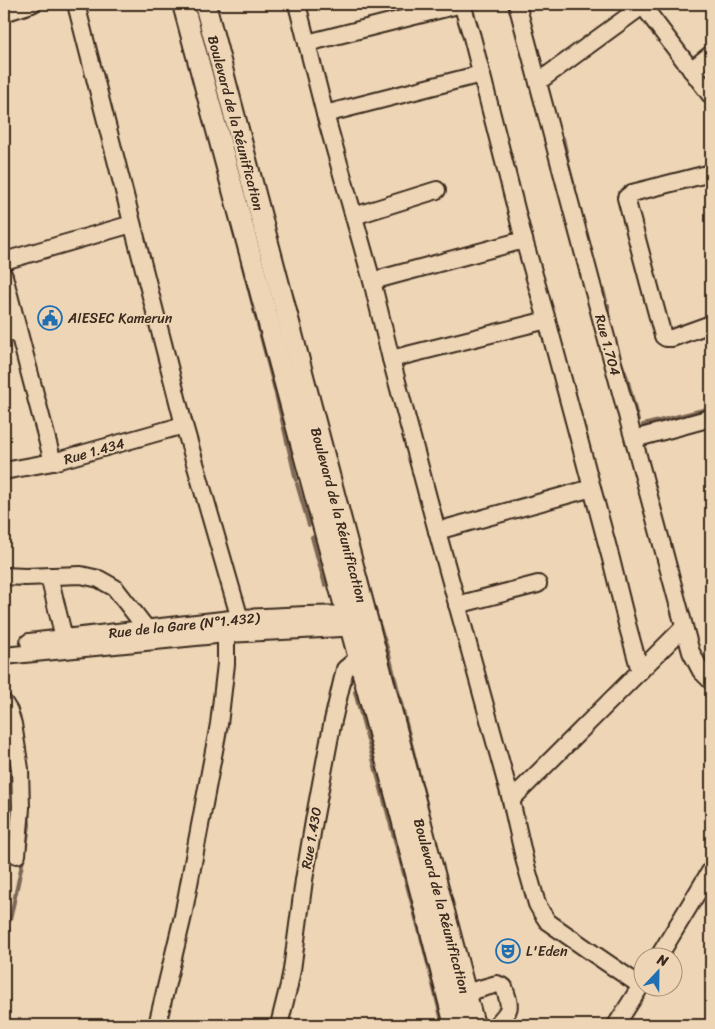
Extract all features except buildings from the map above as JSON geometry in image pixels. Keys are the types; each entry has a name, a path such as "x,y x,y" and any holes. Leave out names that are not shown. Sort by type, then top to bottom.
{"main road":[{"path":"183,4 357,621 358,658 455,1025"},
{"name":"Boulevard de la Réunification","path":"205,4 357,621 474,1025"}],"street":[{"path":"4,13 32,4"},
{"path":"4,656 226,634 242,625 184,426 76,4"},
{"path":"297,4 437,531 511,800 537,904 548,922 632,979"},
{"path":"308,44 462,4 640,671"},
{"name":"Rue 1.704","path":"517,4 691,652 701,671 711,682"},
{"path":"538,82 624,10 644,5 711,96"},
{"path":"691,70 711,54"},
{"path":"325,114 481,74"},
{"path":"711,173 632,193 626,198 663,336 672,338 711,324"},
{"path":"354,216 437,190"},
{"path":"4,261 132,224"},
{"path":"372,281 524,240"},
{"path":"4,276 11,332 53,462"},
{"path":"392,359 547,320"},
{"path":"634,439 711,418"},
{"name":"Rue 1.434","path":"4,471 53,462 184,426"},
{"path":"437,531 592,488"},
{"path":"4,576 81,575 99,579 115,588 146,628"},
{"path":"49,576 64,638"},
{"path":"457,604 538,584"},
{"name":"Rue de la Gare (N°1.432)","path":"4,645 146,628 242,625 306,614 357,621"},
{"path":"511,800 684,627"},
{"path":"157,1025 183,916 219,724 226,664 226,634"},
{"name":"Rue 1.430","path":"279,1025 290,985 304,880 332,725 344,673 348,666 358,658"},
{"path":"4,703 9,710 13,724 20,769 21,808 17,855"},
{"path":"665,946 711,870"},
{"path":"465,993 497,984 504,987 510,1008 508,1013 496,1025"},
{"path":"616,1025 635,996"}],"waterway":[{"path":"563,138 568,161"},
{"path":"242,263 296,480"},
{"path":"603,290 606,301"},
{"path":"292,295 298,320"},
{"path":"608,305 608,318"},
{"path":"620,360 627,378 638,421"},
{"path":"643,425 711,408"},
{"path":"297,484 309,525"},
{"path":"346,500 348,509"},
{"path":"312,537 325,585"},
{"path":"365,573 376,614"},
{"path":"376,615 388,651 431,823"},
{"path":"355,692 443,1025"},
{"path":"26,846 29,825 28,808"},
{"path":"10,920 24,855"},
{"path":"4,948 8,930"}],"place":[{"name":"AIESEC Kamerun","path":"50,318"},
{"name":"L'Eden","path":"508,951"}]}
